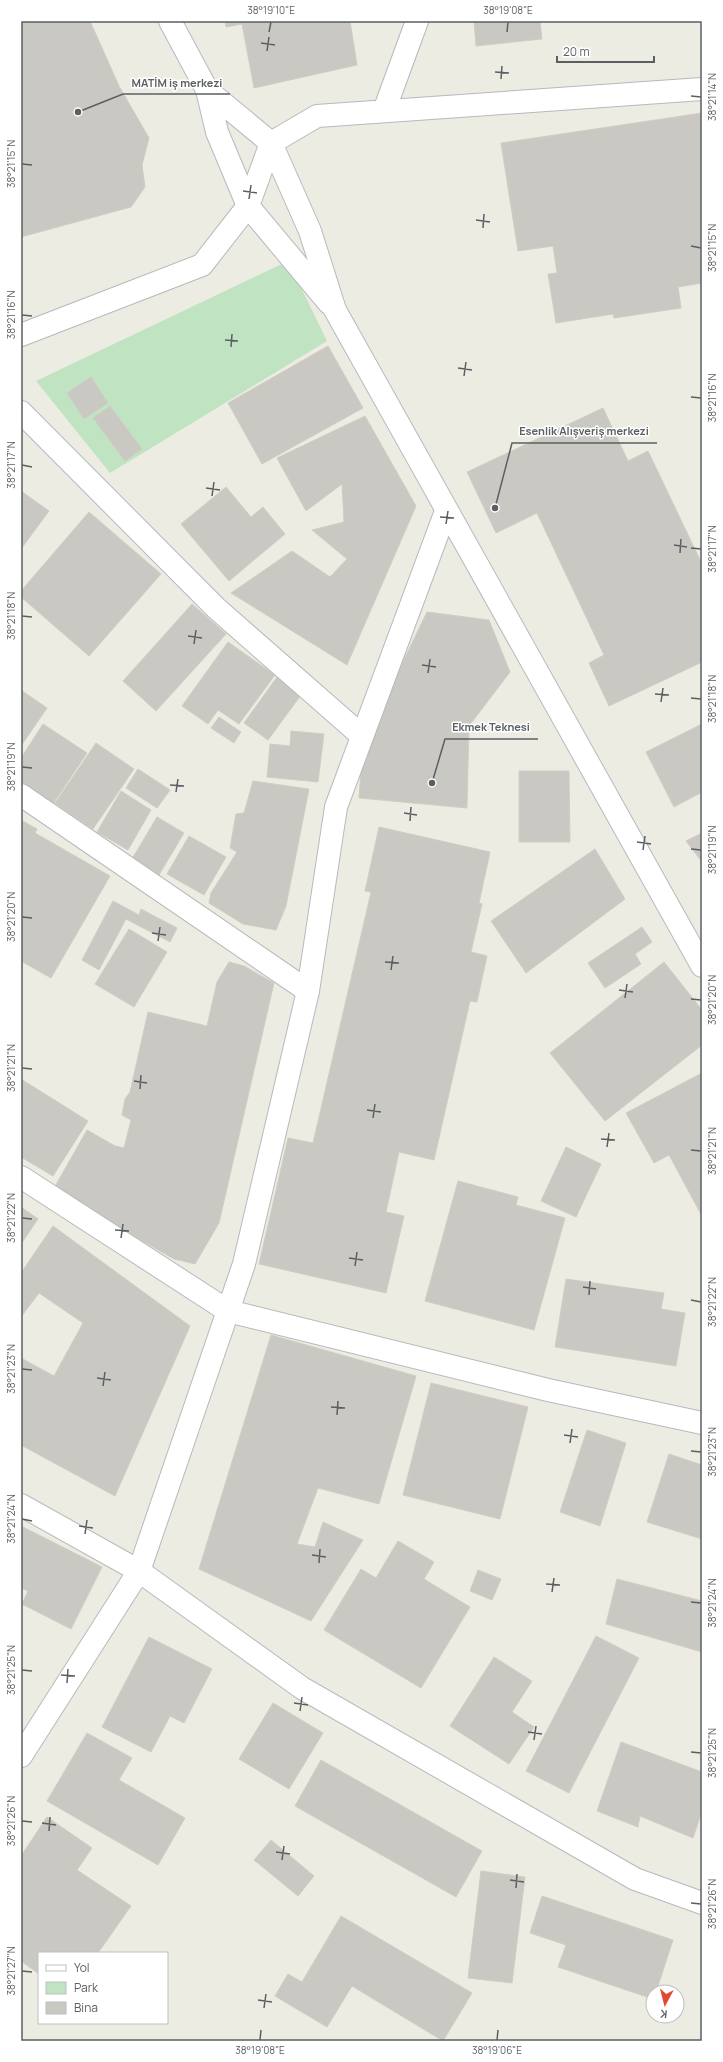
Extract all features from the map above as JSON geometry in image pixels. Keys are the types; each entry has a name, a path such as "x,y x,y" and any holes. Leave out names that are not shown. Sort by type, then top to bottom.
{"street":[{"path":"170,21 208,90 217,132 248,206 334,310 702,966"},
{"path":"384,111 417,21"},
{"path":"21,336 202,265 248,206 271,144 317,116 702,89"},
{"path":"208,90 271,144 310,231 334,310"},
{"path":"21,412 216,608 362,736"},
{"path":"21,1756 140,1571 244,1264 308,991 336,807 446,511"},
{"path":"21,795 308,991"},
{"path":"21,1177 228,1311 548,1390 702,1423"},
{"path":"21,1505 140,1571 302,1688 635,1880 702,1903"}],"green space":[{"path":"288,261 327,341 110,473 36,381"}],"building":[{"path":"21,21 90,21 119,86 149,138 142,165 145,187 131,207 21,237"},
{"path":"225,21 350,21 357,65 254,88 242,24 226,27"},
{"path":"474,21 540,21 542,39 476,46"},
{"path":"702,113 702,283 678,287 681,308 614,318 613,314 556,323 548,274 557,273 553,246 518,251 501,143"},
{"path":"328,346 363,408 262,464 228,403"},
{"path":"91,377 108,403 84,419 67,393"},
{"path":"110,406 142,449 125,461 93,418"},
{"path":"603,408 628,461 648,451 702,564 702,662 609,706 589,663 604,655 537,513 496,533 467,472"},
{"path":"365,416 416,506 347,665 231,593 292,551 330,577 347,559 312,530 344,522 342,484 306,511 277,458"},
{"path":"226,487 251,517 263,507 285,534 229,581 181,524"},
{"path":"21,491 49,511 21,549"},
{"path":"89,512 161,574 89,656 21,597 21,591"},
{"path":"192,604 226,634 156,711 123,681"},
{"path":"427,612 489,620 510,672 469,726 467,808 359,798 361,770 367,759 369,740 379,711"},
{"path":"228,642 275,675 239,724 218,710 208,724 182,706"},
{"path":"277,677 301,695 268,740 244,723"},
{"path":"21,690 47,708 21,746"},
{"path":"219,717 241,732 234,743 211,728"},
{"path":"43,724 87,753 51,807 21,787 21,758"},
{"path":"702,724 702,792 674,807 646,752"},
{"path":"291,731 324,734 318,782 267,777 270,744 290,746"},
{"path":"96,743 134,769 93,829 55,803"},
{"path":"138,769 170,790 157,808 126,788"},
{"path":"519,771 569,771 570,842 519,842"},
{"path":"253,781 309,789 286,906 276,930 243,924 209,903 211,893 237,852 230,848 236,814 244,813"},
{"path":"121,791 151,810 128,850 97,832"},
{"path":"157,817 184,833 159,875 132,859"},
{"path":"21,820 37,829 35,833 110,876 51,978 21,961"},
{"path":"379,827 490,852 479,903 482,904 471,952 487,956 477,1002 470,1001 434,1160 399,1152 386,1212 404,1216 386,1293 259,1264 288,1138 313,1143 371,892 365,891"},
{"path":"702,833 702,862 686,841"},
{"path":"189,836 226,857 204,895 167,874"},
{"path":"595,849 625,899 526,973 491,921"},
{"path":"113,901 139,915 141,909 177,928 170,942 126,919 99,970 82,960"},
{"path":"642,927 652,942 635,954 641,964 605,988 588,963"},
{"path":"129,929 167,952 134,1007 95,984"},
{"path":"229,962 244,966 274,983 219,1223 195,1264 174,1259 53,1190 87,1130 115,1146 124,1148 131,1120 122,1115 125,1099 130,1092 148,1012 207,1026 217,982"},
{"path":"664,962 702,1010 702,1045 605,1121 550,1053"},
{"path":"702,1073 702,1216 669,1155 654,1163 626,1113"},
{"path":"21,1079 88,1121 53,1176 21,1157"},
{"path":"566,1147 601,1164 576,1217 541,1201"},
{"path":"458,1181 518,1197 516,1205 565,1218 534,1330 425,1301"},
{"path":"21,1207 38,1219 21,1244"},
{"path":"53,1226 190,1326 115,1496 21,1445 21,1358 54,1376 83,1323 39,1293 21,1317 21,1273"},
{"path":"566,1279 664,1293 661,1309 685,1313 676,1366 555,1347"},
{"path":"271,1335 416,1376 379,1504 318,1488 297,1544 315,1547 323,1522 363,1540 311,1621 199,1569"},
{"path":"431,1383 528,1407 500,1519 403,1495"},
{"path":"587,1430 626,1443 600,1526 560,1512"},
{"path":"669,1454 702,1465 702,1539 647,1522"},
{"path":"21,1526 102,1567 71,1629 22,1604 28,1591 21,1588"},
{"path":"398,1541 434,1562 424,1579 470,1607 421,1688 324,1630 361,1569 376,1578"},
{"path":"478,1570 501,1579 492,1600 470,1591"},
{"path":"617,1579 702,1601 702,1652 606,1624"},
{"path":"596,1636 639,1658 569,1793 526,1771"},
{"path":"149,1637 212,1669 184,1723 170,1716 151,1752 102,1727"},
{"path":"494,1657 532,1681 512,1712 534,1727 509,1764 450,1726"},
{"path":"273,1703 323,1733 289,1789 239,1759"},
{"path":"87,1733 132,1758 119,1780 185,1818 158,1865 47,1801"},
{"path":"621,1742 702,1772 702,1811 693,1838 640,1816 638,1827 597,1811"},
{"path":"321,1760 482,1851 456,1897 295,1806"},
{"path":"47,1817 92,1848 77,1870 131,1906 99,1952 38,1952 38,1973 21,1961 21,1856"},
{"path":"271,1840 314,1876 298,1896 254,1860"},
{"path":"481,1871 525,1877 512,1983 468,1978"},
{"path":"542,1896 673,1940 659,1984 645,1984 645,1996 558,1967 566,1945 530,1933"},
{"path":"341,1916 472,1993 443,2041 352,1986 327,2027 275,1996 288,1974 302,1982"}],"place":[{"name":"MATİM iş merkezi","path":"78,112"},
{"name":"Esenlik Alışveriş merkezi","path":"495,508"},
{"name":"Ekmek Teknesi","path":"432,783"}]}
